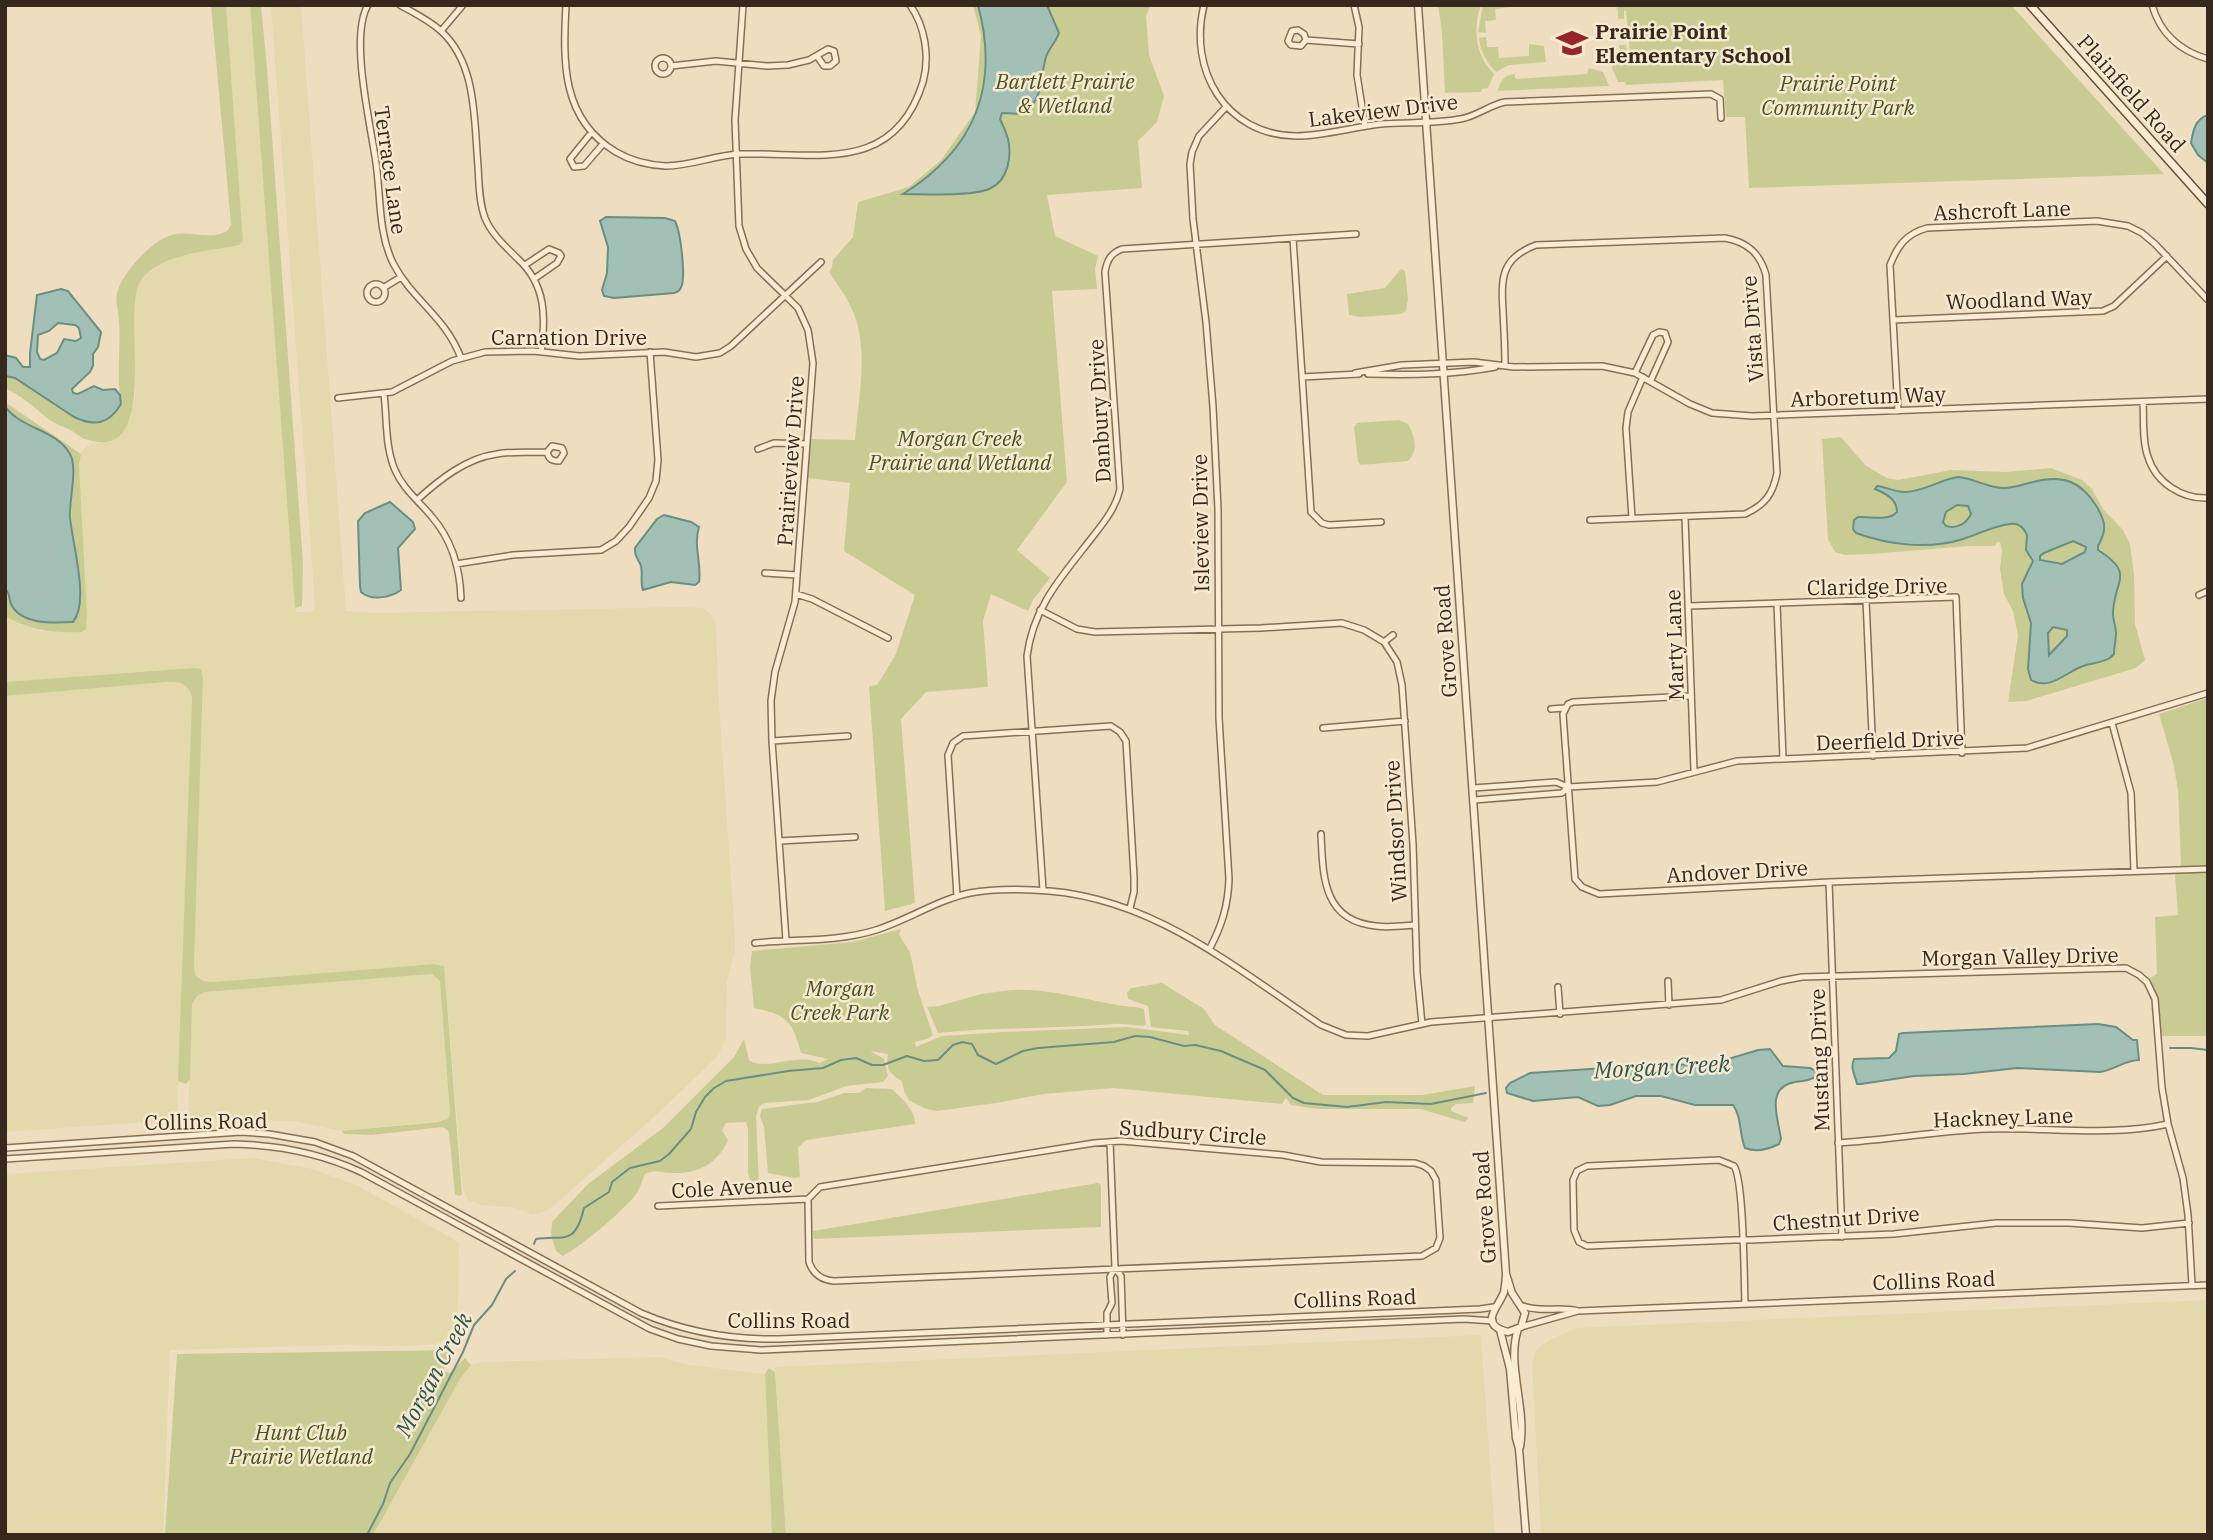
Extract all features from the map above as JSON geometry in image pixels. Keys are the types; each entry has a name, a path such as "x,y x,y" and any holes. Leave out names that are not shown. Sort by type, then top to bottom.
{"main road":[{"name":"Plainfield Road","path":"2030,5 2208,204"}],"street":[{"name":"Terrace Lane","path":"368,5 360,28 365,106 377,169 383,234 392,261 401,277 444,325 461,358"},
{"path":"400,5 440,31 457,51 466,69 472,95 480,197 485,218 494,233 525,265 543,300 545,318 541,352"},
{"path":"440,31 463,5"},
{"path":"566,5 564,34 567,82 573,103 591,133 603,144 624,156 639,162 669,166 736,154 847,154 870,146 891,133 907,117 925,76 923,33 910,5"},
{"name":"Prairieview Drive","path":"743,5 735,98 739,226 746,249 757,268 798,308 812,343 813,363 796,594 772,687 772,741 786,940"},
{"name":"Lakeview Drive","path":"1204,5 1199,30 1200,50 1213,89 1226,107 1247,122 1270,133 1297,136 1365,126 1461,119 1505,102 1711,94 1720,99 1721,118"},
{"path":"1354,5 1359,27 1357,75 1365,126"},
{"name":"Grove Road","path":"1418,5 1506,1274 1504,1291 1497,1304"},
{"path":"2152,5 2160,24 2175,43 2186,51 2208,59"},
{"path":"1306,40 1359,44"},
{"path":"671,66 716,61 767,66 788,65 817,56"},
{"name":"Isleview Drive","path":"1210,948 1222,927 1229,887 1219,718 1218,509 1213,407 1206,322 1195,244 1191,164 1192,152 1199,136 1226,107"},
{"path":"591,133 570,159 573,167 584,166 603,144"},
{"name":"Ashcroft Lane","path":"1898,411 1890,265 1898,245 1906,237 1927,228 2113,222 2142,233 2208,300"},
{"name":"Danbury Drive","path":"1043,890 1027,656 1030,637 1040,610 1112,510 1120,489 1105,272 1107,261 1122,249 1356,234"},
{"path":"1293,238 1311,512 1322,523 1329,525 1381,522"},
{"name":"Vista Drive","path":"1502,366 1501,284 1513,257 1523,250 1536,245 1725,238 1746,245 1762,262 1766,275 1777,473 1768,498 1759,507 1745,514 1590,520"},
{"path":"525,265 550,249 561,256 557,263 534,279"},
{"name":"Woodland Way","path":"1893,320 2103,311 2114,306 2167,256"},
{"name":"Carnation Drive","path":"338,398 384,394 404,387 461,358 491,351 579,356 650,352 696,357 720,353 731,346 821,262"},
{"path":"383,289 401,277"},
{"path":"1635,373 1654,335 1665,333 1668,342 1651,380"},
{"path":"456,564 514,555 601,550 616,541 629,527 649,498 656,481 658,460 650,352"},
{"name":"Arboretum Way","path":"1302,377 1442,363 1602,366 1635,373 1690,404 1735,416 2208,399"},
{"name":"Arboretum Way","path":"1355,373 1404,375 1473,371 1502,366"},
{"path":"1632,518 1626,428 1628,412 1643,377"},
{"path":"384,394 392,463 404,487 434,519 446,538 456,564 461,598"},
{"path":"2143,402 2147,453 2158,475 2167,485 2179,492 2190,497 2208,498"},
{"path":"758,449 775,443 807,444"},
{"path":"417,500 437,482 474,460 495,454 547,452"},
{"name":"Marty Lane","path":"1685,517 1695,771"},
{"path":"765,573 797,575"},
{"path":"2199,595 2208,591"},
{"path":"796,594 812,598 888,639"},
{"name":"Claridge Drive","path":"1688,606 1956,597 1962,752"},
{"path":"1866,600 1873,756"},
{"path":"1777,603 1783,760"},
{"path":"1040,610 1087,631 1342,624 1364,631 1384,642 1393,635"},
{"name":"Windsor Drive","path":"1384,642 1401,672 1422,1024"},
{"name":"Deerfield Drive","path":"1568,786 1657,782 1737,761 2027,748 2208,693"},
{"path":"1551,709 1564,708 1573,702 1691,696"},
{"name":"Andover Drive","path":"1564,708 1575,879 1590,891 1599,894 1829,882 2208,869"},
{"path":"1323,727 1405,721"},
{"path":"2112,723 2131,793 2134,872"},
{"path":"957,896 948,755 953,743 963,736 1111,726 1120,732 1126,741 1134,877 1130,908"},
{"path":"772,741 848,736"},
{"path":"1473,788 1556,782 1568,786 1562,793 1474,800"},
{"path":"1321,834 1326,888 1332,902 1344,915 1360,923 1376,926 1414,925"},
{"path":"779,841 855,837"},
{"name":"Mustang Drive","path":"1829,882 1842,1237"},
{"name":"Morgan Valley Drive","path":"755,943 848,936 872,931 901,922 957,896 994,889 1079,894 1130,908 1172,927 1210,948 1321,1025 1356,1037 1422,1024 1721,1000 1790,979 2126,968 2147,982 2155,999 2159,1061 2168,1124 2183,1178 2189,1223 2192,1285"},
{"path":"1668,981 1669,1005"},
{"path":"1558,987 1560,1014"},
{"name":"Hackney Lane","path":"1838,1143 1985,1129 2113,1132 2143,1130 2168,1124"},
{"name":"Collins Road","path":"5,1148 241,1132 315,1142 376,1167 641,1313 681,1329 752,1339 1480,1309 1497,1304"},
{"path":"1107,1335 1107,1313 1112,1303 1110,1277 1115,1268 1110,1142"},
{"name":"Sudbury Circle","path":"1110,1142 1283,1155 1321,1162 1415,1163 1431,1171 1436,1180 1440,1238 1436,1248 1422,1256 826,1280 812,1270 809,1262 808,1199 816,1189 1110,1142"},
{"name":"Collins Road","path":"5,1159 212,1144 261,1144 305,1151 327,1157 361,1172 627,1318 678,1339 711,1346 761,1350 1477,1318 1493,1321"},
{"path":"1569,1165 1577,1171 1587,1166 1719,1160 1734,1166 1739,1176 1745,1304"},
{"name":"Chestnut Drive","path":"1577,1171 1573,1180 1574,1230 1579,1242 1587,1246 1842,1237 1996,1223 2069,1223 2142,1228 2189,1223"},
{"name":"Cole Avenue","path":"658,1206 808,1199"},
{"path":"1115,1268 1121,1276 1123,1335"},
{"name":"Grove Road","path":"1506,1274 1512,1293 1520,1304"},
{"name":"Collins Road","path":"1520,1304 1536,1310 1569,1308 1578,1311 2208,1285"},
{"path":"1519,1448 1521,1438 1514,1348 1525,1317 1520,1304 1506,1299 1497,1304 1492,1314 1508,1357 1526,1535"},
{"name":"Collins Road","path":"1519,1328 1546,1318 1578,1311"},
{"path":"1500,1330 1508,1332 1519,1328"}],"shaded area":[{"path":"226,5 250,5 296,612 310,612 315,606 271,5 301,5 346,611 374,613 683,607 703,608 711,614 716,625 735,936 735,949 727,982 726,1039 717,1057 655,1116 551,1208 532,1215 516,1208 482,1205 468,1200 463,1189 444,966 434,964 214,982 203,981 195,975 203,679 193,668 5,682 5,616 40,631 82,632 86,629 79,465 81,452 90,444 111,441 120,436 130,419 135,395 133,296 140,280 152,267 171,259 243,241"},
{"path":"175,681 186,685 192,697 177,1120 5,1132 5,696"},
{"path":"432,974 440,980 450,1114 448,1120 342,1131 293,1121 188,1118 192,1004 197,996 205,992"},
{"path":"253,1158 313,1169 358,1186 459,1242 458,1313 447,1339 436,1344 411,1346 339,1345 170,1350 163,1535 5,1535 5,1174"},
{"path":"2208,1300 2208,1535 1541,1535 1532,1364 1535,1351 1548,1341 1576,1328"},
{"path":"1481,1335 1495,1535 786,1535 775,1367"},
{"path":"660,1357 689,1365 765,1374 772,1535 373,1535 460,1379 471,1365 482,1362"}],"green space":[{"path":"211,5 226,5 243,241 239,245 172,259 149,271 141,280 134,321 135,381 132,409 124,430 109,441 85,439 51,421 5,388 5,376 15,378 82,421 121,404 116,298 121,282 141,256 167,236 182,233 216,235 228,230 231,224"},
{"path":"250,5 261,5 267,68 303,563 302,606 295,608"},
{"name":"Morgan Creek Prairie and Wetland","path":"973,5 1151,5 1146,16 1149,55 1164,96 1157,122 1138,141 1142,188 1047,195 1055,236 1098,256 1095,269 1097,289 1052,291 1067,482 1017,550 1050,578 1028,611 991,594 983,621 988,687 926,692 901,719 915,903 885,911 869,686 877,685 896,654 915,595 844,551 850,483 808,478 811,439 855,440 861,345 852,308 829,272 833,260 853,237 858,202 909,187 941,160 975,112 981,36"},
{"path":"1438,5 1481,5 1477,42 1483,59 1494,74 1488,88 1482,89 1481,92 1445,93"},
{"path":"1483,5 1525,5 1495,9 1496,20 1485,21 1486,33 1478,32"},
{"name":"Prairie Point Community Park","path":"1616,5 2011,5 2164,174 1749,188 1745,117 1726,117 1723,80 1626,85 1625,82 1618,82 1612,68 1617,54 1620,53 1619,45 1626,45 1627,52 1630,52 1626,11 1624,19 1618,19"},
{"path":"1486,37 1487,47 1498,47 1499,58 1529,56 1529,44 1544,46 1546,62 1509,65 1496,72 1481,48 1479,38"},
{"path":"1589,68 1603,72 1609,86 1498,91 1503,79 1511,74 1515,74 1515,79 1587,74"},
{"path":"1401,269 1405,271 1408,299 1406,311 1401,314 1361,317 1349,315 1347,294 1385,288"},
{"path":"5,402 81,454 79,465 87,614 86,629 82,632 42,630 5,616 5,589 11,604 22,616 38,621 73,622 71,488 59,441 14,417 5,407"},
{"path":"1399,420 1408,424 1414,439 1414,452 1408,461 1361,465 1358,462 1354,427 1357,423"},
{"path":"1841,437 1865,465 1887,478 1898,480 1951,470 2006,472 2051,468 2082,480 2092,489 2103,509 2123,530 2130,544 2134,574 2135,624 2145,660 2136,668 2026,701 2008,702 2018,635 2013,611 2004,594 2000,542 1995,546 1871,554 1845,555 1835,552 1828,539 1822,439"},
{"path":"201,669 203,679 195,975 203,981 214,982 434,964 444,966 462,1195 455,1194 449,1132 443,1127 372,1135 344,1134 342,1131 448,1119 450,1114 440,981 432,974 205,992 197,996 192,1004 190,1079 186,1084 178,1081 192,697 190,692 182,684 171,682 5,696 5,682"},
{"path":"2208,698 2208,1036 2161,1036 2157,995 2150,978 2157,974 2155,917 2178,915 2175,875 2181,864 2178,790 2159,714"},
{"name":"Morgan Creek Park","path":"901,929 899,935 910,952 918,991 933,1035 915,1042 916,1047 942,1036 1003,1032 1127,1027 1189,1035 1188,1031 1151,1027 1148,1006 1128,999 1127,993 1131,988 1162,983 1204,1009 1215,1025 1323,1095 1422,1095 1475,1086 1473,1103 1456,1104 1451,1108 1451,1111 1469,1118 1464,1122 1421,1109 1318,1109 1291,1105 1286,1098 1282,1104 1113,1088 1044,1094 937,1111 926,1109 909,1100 902,1081 888,1068 888,1054 870,1051 884,1059 888,1076 883,1082 846,1086 809,1100 764,1103 759,1107 756,1116 759,1185 750,1180 748,1173 746,1122 726,1123 722,1130 728,1140 713,1161 690,1172 656,1171 645,1174 636,1194 612,1218 563,1256 556,1251 551,1235 552,1222 588,1184 663,1128 734,1057 744,1039 749,1060 756,1063 810,1060 819,1063 828,1059 801,1053 795,1034 786,1021 774,1013 754,1008 750,967 752,951 853,942"},
{"path":"1011,990 1051,992 1141,1008 1144,1009 1146,1025 938,1033 927,1007"},
{"path":"866,1088 892,1089 910,1109 915,1124 806,1140 798,1148 800,1177 768,1173 764,1127 760,1116 762,1109 817,1102 844,1093 859,1093"},
{"path":"1098,1183 1101,1185 1101,1227 814,1239 813,1231"},
{"name":"Hunt Club Prairie Wetland","path":"453,1350 443,1371 450,1373 465,1358 471,1365 460,1379 373,1535 165,1535 177,1354"},
{"path":"769,1368 775,1372 786,1535 772,1535 765,1374"}],"water":[{"path":"978,5 1047,5 1059,33 1046,57 1039,93 1025,114 1002,113 1000,119 1008,139 1009,153 1005,173 997,184 973,193 903,194 948,157 964,136 976,113 983,89 986,63"},
{"path":"2208,115 2208,163 2198,155 2191,143 2197,122"},
{"path":"606,217 665,218 675,221 683,263 683,279 679,290 674,293 614,298 604,296 602,290 607,273 608,247 600,221"},
{"path":"61,289 68,291 101,332 90,372 72,389 73,393 78,394 94,386 103,390 115,389 120,395 121,404 106,420 95,423 74,417 15,378 5,376 5,355 16,358 23,367 30,367 37,295","holes":["58,323 79,328 81,338 76,341 64,339 57,353 44,360 40,359 37,352 38,335 49,331"]},
{"path":"5,407 17,418 59,442 72,460 70,517 80,587 78,613 73,622 38,621 22,616 11,604 5,589"},
{"path":"1952,478 1965,478 2006,488 2044,480 2062,480 2078,486 2091,498 2104,522 2098,550 2116,565 2120,577 2113,611 2116,633 2114,654 2110,658 2083,666 2051,682 2038,683 2031,680 2028,669 2031,623 2023,598 2022,584 2033,561 2026,550 2027,535 2018,525 1998,526 1963,539 1923,545 1882,541 1856,533 1853,529 1854,520 1858,517 1884,518 1897,512 1893,500 1875,489 1877,486 1901,492 1911,491","holes":["1957,505 1968,506 1971,514 1961,525 1946,526 1943,522 1946,512","2073,541 2086,547 2085,552 2062,564 2040,560 2044,553","2053,627 2067,630 2067,636 2049,655 2048,633"]},
{"path":"390,502 413,522 415,529 398,548 401,590 386,597 370,597 361,592 360,586 358,521 365,513"},
{"path":"664,515 691,522 699,527 699,582 695,585 671,582 643,590 642,569 635,548 657,519"},
{"path":"2098,1024 2116,1027 2133,1040 2137,1040 2139,1060 2100,1072 2017,1068 1914,1076 1861,1084 1857,1084 1853,1069 1854,1059 1889,1058 1896,1051 1899,1034 1903,1033"},
{"path":"1770,1049 1783,1066 1810,1068 1816,1071 1816,1076 1786,1085 1780,1090 1776,1113 1781,1139 1779,1144 1763,1150 1745,1148 1738,1115 1733,1105 1695,1105 1661,1096 1636,1096 1598,1106 1578,1097 1533,1101 1507,1093 1506,1088 1510,1083 1530,1073 1712,1064"}],"waterway":[{"name":"Morgan Creek","path":"534,1244 536,1239 562,1237 573,1233 584,1208 609,1192 612,1182 630,1168 660,1161 669,1154 691,1129 696,1112 714,1088 726,1081 823,1068 841,1060 856,1058 872,1065 883,1065 907,1056 924,1061 938,1060 953,1045 962,1042 972,1044 978,1055 996,1064 1023,1051 1114,1042 1135,1036 1221,1051 1265,1070 1293,1098 1304,1103 1347,1107 1386,1102 1431,1104 1486,1093"},
{"name":"Morgan Creek","path":"2170,1048 2208,1050"},
{"name":"Morgan Creek","path":"367,1535 390,1483 410,1454 463,1352 474,1325 492,1305 506,1279 515,1271"}],"place":[{"name":"Prairie Point Elementary School","path":"1572,43"}],"park label":[{"name":"Bartlett Prairie & Wetland","path":"1065,93"}]}
